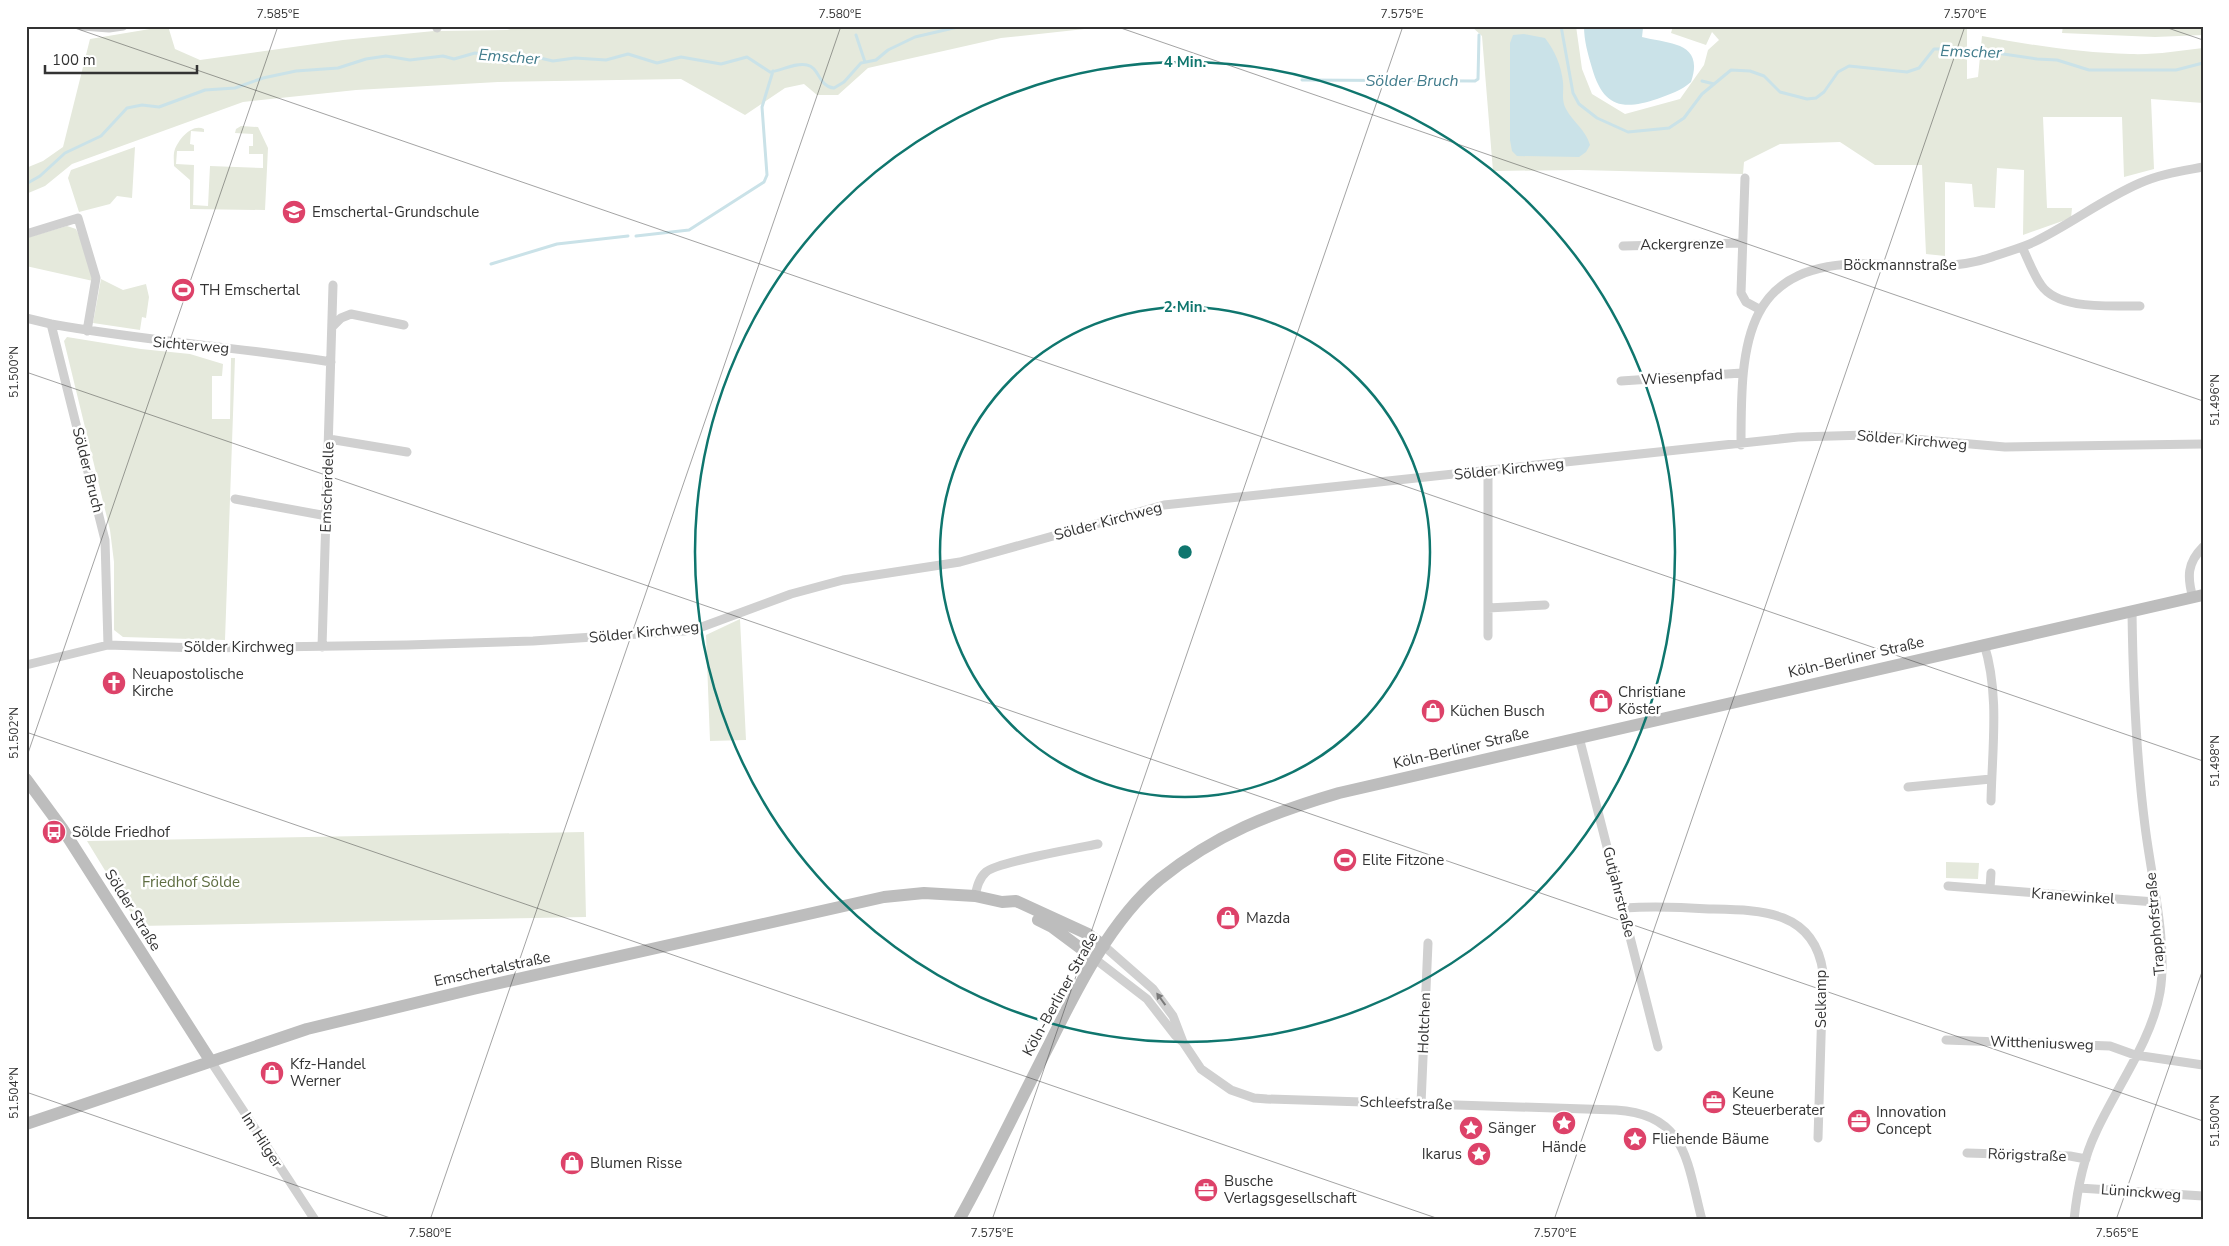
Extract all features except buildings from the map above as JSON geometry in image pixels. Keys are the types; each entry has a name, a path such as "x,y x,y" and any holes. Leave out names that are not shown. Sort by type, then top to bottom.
{"main road":[{"name":"Köln-Berliner Straße","path":"959,1220 1067,1010 1095,959 1126,915 1158,880 1217,840 1258,819 1283,809 1339,793 1984,644 2198,597"},
{"name":"Sölder Straße","path":"26,779 61,827 210,1060"},
{"name":"Emschertalstraße","path":"26,1124 210,1060 307,1029 385,1009 860,901 924,893 975,896 1002,902 1016,901 1088,934 1104,946"},
{"path":"1002,902 1052,927 1095,959"}],"street":[{"path":"82,26 109,28 123,26"},
{"name":"Böckmannstraße","path":"1741,445 1742,373 1747,343 1759,309 1785,284 1821,268 1848,264 1968,265 2022,247 2139,183 2163,175 2203,167"},
{"path":"1745,178 1741,293 1746,302 1759,309"},
{"path":"26,234 78,218 96,278 87,331"},
{"name":"Ackergrenze","path":"1623,246 1742,243"},
{"path":"2022,247 2041,286 2054,298 2072,304 2140,306"},
{"name":"Emscherdelle","path":"322,647 333,285"},
{"path":"332,327 341,318 351,314 404,324"},
{"path":"26,318 51,324"},
{"name":"Sichterweg","path":"51,324 141,340 269,352 331,362"},
{"name":"Sölder Bruch","path":"51,324 104,540 108,645"},
{"name":"Wiesenpfad","path":"1621,381 1742,373"},
{"name":"Sölder Kirchweg","path":"26,665 60,659 108,645 199,648 322,647 533,641 684,631 699,628 791,594 843,580 960,562 1164,505 1838,435 1867,435 2005,447 2203,444"},
{"path":"329,438 407,452"},
{"path":"1488,472 1488,636"},
{"path":"235,499 327,516"},
{"path":"2198,597 2189,568 2192,559 2203,547"},
{"path":"1488,608 1545,605"},
{"name":"Trapphofstraße","path":"2074,1220 2086,1159 2095,1134 2154,1014 2160,992 2162,965 2136,741 2132,612"},
{"path":"1984,644 1989,660 1993,689 1991,802"},
{"name":"Gutjahrstraße","path":"1579,737 1658,1047"},
{"path":"1908,787 1991,779"},
{"path":"975,896 980,878 987,870 1005,864 1098,844"},
{"path":"1990,889 1991,873"},
{"name":"Kranewinkel","path":"1948,886 2155,902"},
{"name":"Selkamp","path":"1624,908 1654,906 1765,912 1792,922 1808,934 1817,947 1823,972 1818,1138"},
{"name":"Holtchen","path":"1421,1104 1428,943"},
{"name":"Schleefstraße","path":"1104,946 1153,989 1173,1016 1183,1042 1192,1058 1210,1077 1231,1090 1248,1096 1267,1099 1628,1111 1654,1118 1670,1129 1682,1148 1702,1220"},
{"name":"Schleefstraße","path":"1095,959 1147,999 1175,1036 1183,1042"},
{"name":"Wittheniusweg","path":"1946,1040 2110,1046 2135,1055 2203,1065"},
{"name":"Im Hilger","path":"210,1060 314,1220"},
{"name":"Rörigstraße","path":"1967,1153 2086,1159"},
{"name":"Lüninckweg","path":"2079,1188 2203,1196"}],"green space":[{"path":"168,26 175,49 200,60 343,40 434,31 507,30 521,26 1112,26 1001,38 868,68 838,95 817,95 804,84 785,88 745,115 681,79 498,82 356,90 243,102 72,164 45,186 26,194 26,168 43,161 63,147 90,39"},
{"path":"1471,26 1576,26 1582,69 1592,94 1625,114 1680,99 1704,65 1708,50 1719,40 1712,32 1706,45 1671,33 1673,26 1967,26 1967,79 1978,77 1982,36 2056,48 2111,53 2148,54 2203,48 2203,103 2151,99 2154,169 2124,177 2122,117 2043,117 2047,208 2072,208 2071,218 2023,235 2024,170 1997,168 1995,208 1974,207 1972,184 1945,182 1945,256 1926,254 1922,165 1875,165 1840,142 1780,144 1744,162 1743,174 1579,170 1493,171 1482,36"},
{"path":"2063,26 2178,29 2178,26 2203,26 2203,35 2155,37 2062,33"},
{"path":"241,126 258,127 268,148 265,210 190,209 190,180 174,166 174,153 177,145 186,133 191,130 195,128 204,129 204,132 191,131 190,144 194,145 194,151 177,151 176,164 194,165 193,205 208,206 210,166 263,168 263,154 249,154 249,146 253,146 253,134 235,133 236,129"},
{"path":"135,147 132,198 117,196 110,204 79,212 68,178 71,170"},
{"path":"67,226 76,229 79,235 93,281 26,266 26,238"},
{"path":"101,279 123,290 146,284 149,297 146,318 142,317 140,330 93,323"},
{"path":"67,337 141,349 190,354 223,364 222,376 212,376 212,419 230,419 231,358 235,358 225,640 123,637 114,630 114,562 110,530 64,341"},
{"path":"740,619 746,740 710,741 706,635"},
{"name":"Friedhof Sölde","path":"584,832 586,917 139,926 87,841"},
{"path":"1946,862 1979,863 1978,879 1946,878"}],"water":[{"path":"1584,26 1637,26 1643,28 1642,37 1681,47 1689,52 1693,59 1694,69 1691,82 1675,92 1644,103 1633,105 1615,102 1608,98 1596,81 1587,47"},
{"path":"1524,34 1545,38 1557,58 1562,76 1564,106 1586,135 1590,145 1586,152 1579,157 1517,156 1512,151 1510,140 1510,43 1513,35"}],"waterway":[{"name":"Emscher","path":"26,184 40,176 65,153 101,136 127,108 142,105 159,107 205,90 235,88 263,78 296,71 338,68 366,59 386,56 410,60 443,56 454,59 475,53 499,57 531,56 553,61 575,58 606,60 628,54 657,63 681,57 721,64 747,57 770,72 803,64 807,65 814,69 825,84 834,88 844,82 861,63 876,60 888,50 915,37 962,26"},
{"name":"Emscher","path":"1036,26 1047,26"},
{"name":"Emscher","path":"1561,26 1573,93 1579,104 1597,118 1628,132 1669,128 1684,118 1702,94 1731,70 1750,71 1764,76 1780,92 1807,99 1816,98 1824,92 1838,72 1849,66 1907,72 1919,68 1934,49 1969,49 2057,60 2089,70 2176,70 2203,63"},
{"path":"856,35 865,62"},
{"name":"Sölder Bruch","path":"1302,80 1475,81 1478,79 1479,35"},
{"name":"Emscherdelle","path":"636,236 689,230 764,182 767,175 762,107 773,71"},
{"path":"1702,81 1714,84"},
{"name":"Emscherdelle","path":"491,264 557,244 628,236"}],"place":[{"name":"Emschertal-Grundschule","path":"294,212"},
{"name":"TH Emschertal","path":"183,290"},
{"name":"Neuapostolische Kirche","path":"114,683"},
{"name":"Christiane Köster","path":"1601,701"},
{"name":"Küchen Busch","path":"1433,711"},
{"name":"Sölde Friedhof","path":"54,832"},
{"name":"Elite Fitzone","path":"1345,860"},
{"name":"Mazda","path":"1228,918"},
{"name":"Kfz-Handel Werner","path":"272,1073"},
{"name":"Keune Steuerberater","path":"1714,1102"},
{"name":"Innovation Concept","path":"1859,1121"},
{"name":"Hände","path":"1564,1123"},
{"name":"Sänger","path":"1471,1128"},
{"name":"Fliehende Bäume","path":"1635,1139"},
{"name":"Ikarus","path":"1479,1154"},
{"name":"Blumen Risse","path":"572,1163"},
{"name":"Busche Verlagsgesellschaft","path":"1206,1190"}]}
